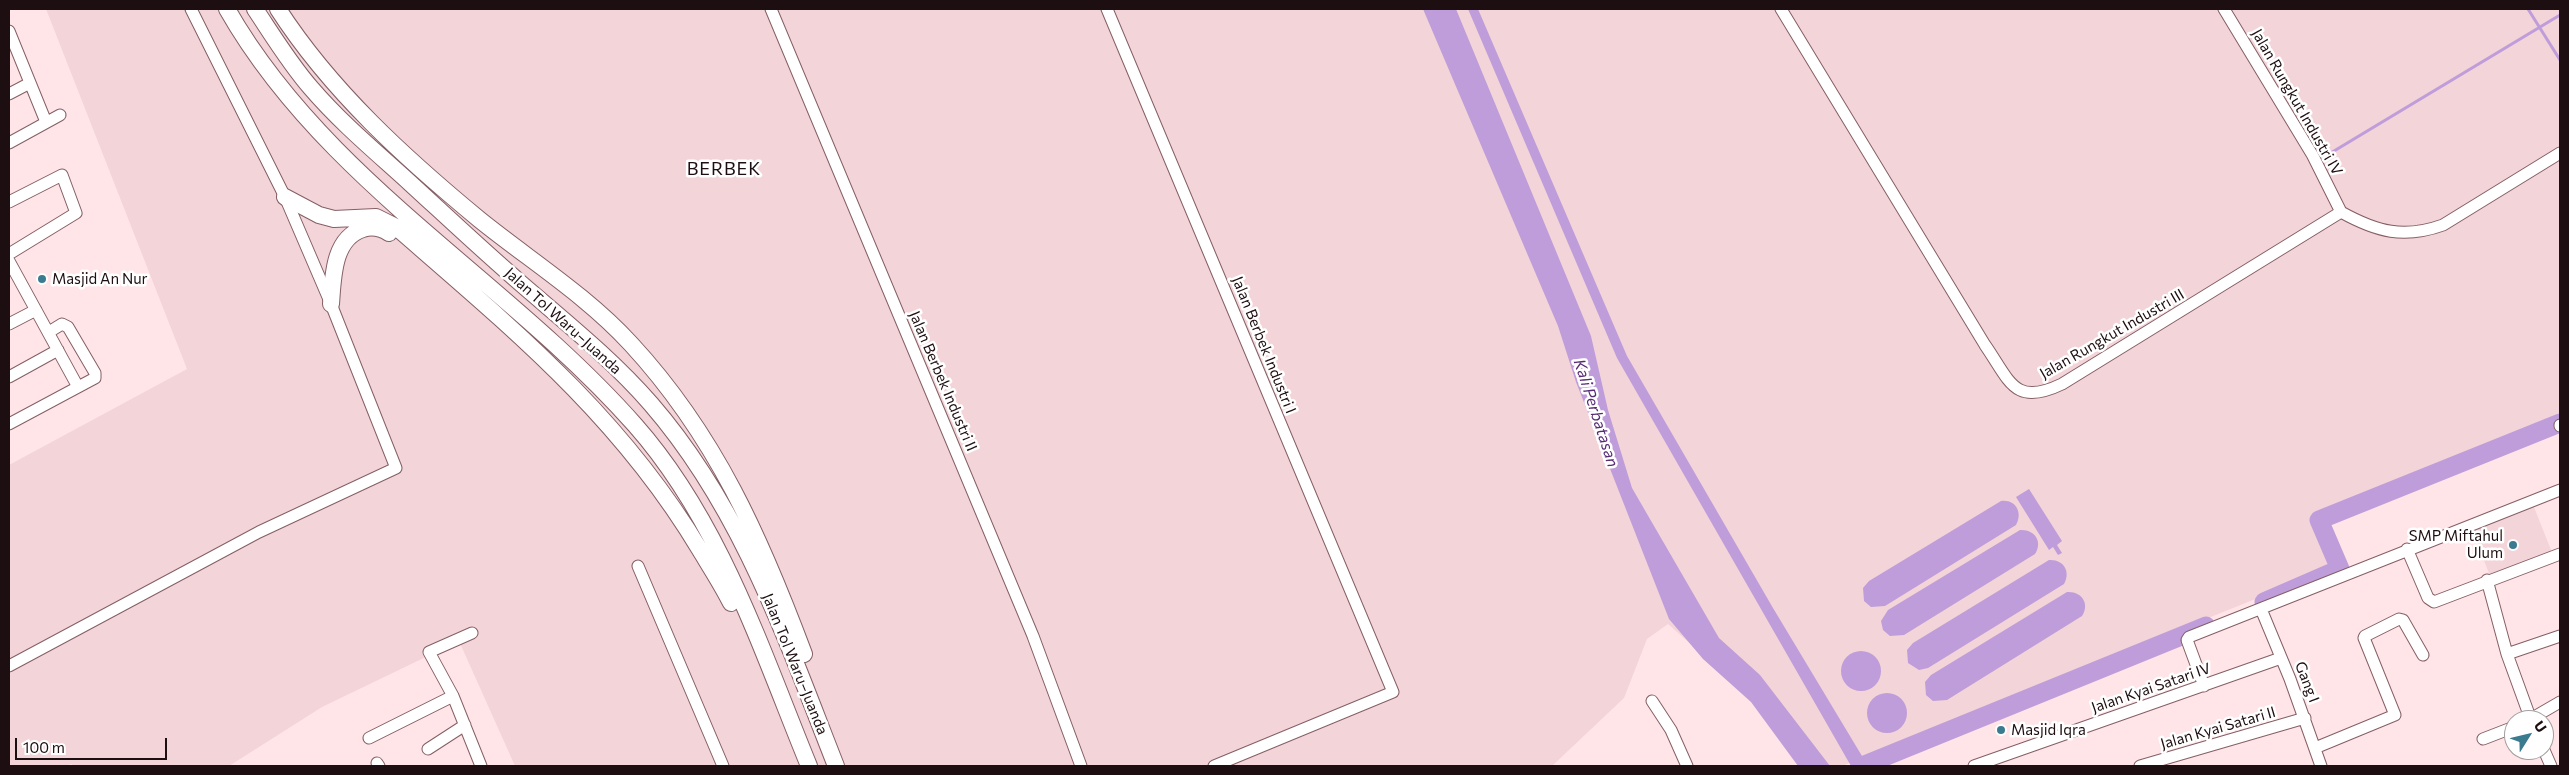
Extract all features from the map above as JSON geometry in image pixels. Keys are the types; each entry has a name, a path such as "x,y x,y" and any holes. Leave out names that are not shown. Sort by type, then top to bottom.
{"highway":[{"name":"Jalan Tol Waru–Juanda","path":"227,9 263,65 319,132 406,213 587,374 636,426 669,468 713,541 730,577 807,766"},
{"name":"Jalan Tol Waru–Juanda","path":"255,9 311,88 350,128 461,231 600,350 651,404 688,452 721,501 772,602 838,766"},
{"path":"278,9 318,64 383,134 480,220 572,290 609,323 631,344 690,416 722,467 755,533 811,672 838,766"},
{"path":"285,197 319,215 334,218 376,217 387,222 505,323 594,407 631,451 680,517 726,593 786,732 807,766"},
{"path":"331,304 334,271 340,249 349,237 359,230 377,228 387,231 399,240 468,300 505,323"}],"street":[{"path":"9,666 258,532 396,468 331,304 285,197 191,9"},
{"name":"Jalan Berbek Industri II","path":"771,9 1033,636 1081,766"},
{"name":"Jalan Berbek Industri I","path":"1107,9 1392,692 1214,766"},
{"name":"Jalan Rungkut Industri III","path":"1781,9 1985,345 2014,386 2024,393 2036,394 2062,384 2342,212"},
{"name":"Jalan Rungkut Industri IV","path":"2224,9 2313,156 2342,212"},
{"path":"10,38 46,122"},
{"path":"9,94 30,83"},
{"path":"9,143 60,115"},
{"path":"2342,212 2365,225 2379,229 2395,232 2426,231 2444,225 2560,154"},
{"path":"9,202 62,174 76,213 9,254"},
{"path":"10,268 49,332 78,387"},
{"path":"9,324 36,310"},
{"path":"9,424 91,382 95,378 95,373 66,325 49,332"},
{"path":"9,377 58,350"},
{"path":"2204,686 2188,638 2407,549 2560,490"},
{"path":"2407,549 2430,601 2434,602 2487,580 2560,554"},
{"path":"638,566 723,766"},
{"path":"2487,580 2507,654 2527,710"},
{"name":"Gang I","path":"2261,609 2305,718 2321,766"},
{"path":"2315,748 2395,716 2364,638 2365,636 2399,619 2403,620 2422,655"},
{"path":"472,633 429,652 453,696 481,766"},
{"path":"2507,654 2560,636"},
{"name":"Jalan Kyai Satari IV","path":"1974,766 2281,658"},
{"path":"369,738 453,696"},
{"path":"1652,701 1671,730 1687,766"},
{"path":"2547,710 2560,702"},
{"name":"Jalan Kyai Satari II","path":"2140,766 2305,718"},
{"path":"428,749 464,725"},
{"path":"2483,739 2504,731"}],"shaded area":[{"path":"46,9 2560,9 2560,420 2313,515 2337,566 1842,766 1828,766 1668,624 1647,639 1624,698 1552,766 515,766 459,641 322,707 229,766 74,766 71,764 65,766 9,766 9,465 187,369"},
{"name":"SMP Miftahul Ulum","path":"2532,502 2553,555 2490,576 2471,527"}],"water":[{"name":"Kali Perbatasan","path":"1423,9 1456,9 1591,336 1608,410 1632,488 1719,638 1760,675 1830,766 1798,766 1751,702 1703,659 1669,619 1576,382 1558,326"},
{"name":"Kali Perbatasan","path":"1468,9 1478,9 1627,356 1773,608 1868,766 1851,766 1617,358"},
{"path":"2029,489 2062,541 2057,545 2062,553 2058,555 2053,547 2049,550 2016,497"},
{"path":"2001,501 2011,502 2017,508 2019,516 2016,525 1885,606 1871,607 1864,601 1863,588 1869,581"},
{"path":"2020,530 2030,532 2036,537 2038,545 2035,554 1904,635 1890,636 1883,630 1881,621 1888,610"},
{"path":"2049,560 2059,562 2065,567 2067,575 2064,584 1928,668 1919,670 1908,663 1907,650 1913,643"},
{"path":"2067,592 2077,594 2083,599 2085,607 2082,616 1947,700 1933,701 1926,695 1925,682 1931,675"},
{"path":"1861,651 1875,657 1881,671 1875,685 1861,691 1847,685 1841,671 1847,657"},
{"path":"1891,693 1898,696 1904,702 1907,713 1906,721 1898,730 1891,733 1883,733 1876,730 1868,721 1867,709 1870,702 1879,694"}],"waterway":[{"path":"2528,9 2560,60"},
{"path":"2329,154 2560,15"},
{"path":"2264,602 2340,569 2319,520 2560,423"},
{"path":"1862,766 2206,626"}],"place":[{"name":"Masjid An Nur","path":"42,279"},
{"name":"SMP Miftahul Ulum","path":"2513,545"},
{"name":"Masjid Iqra","path":"2001,730"}],"district":[{"name":"BERBEK","path":"724,169"}]}
